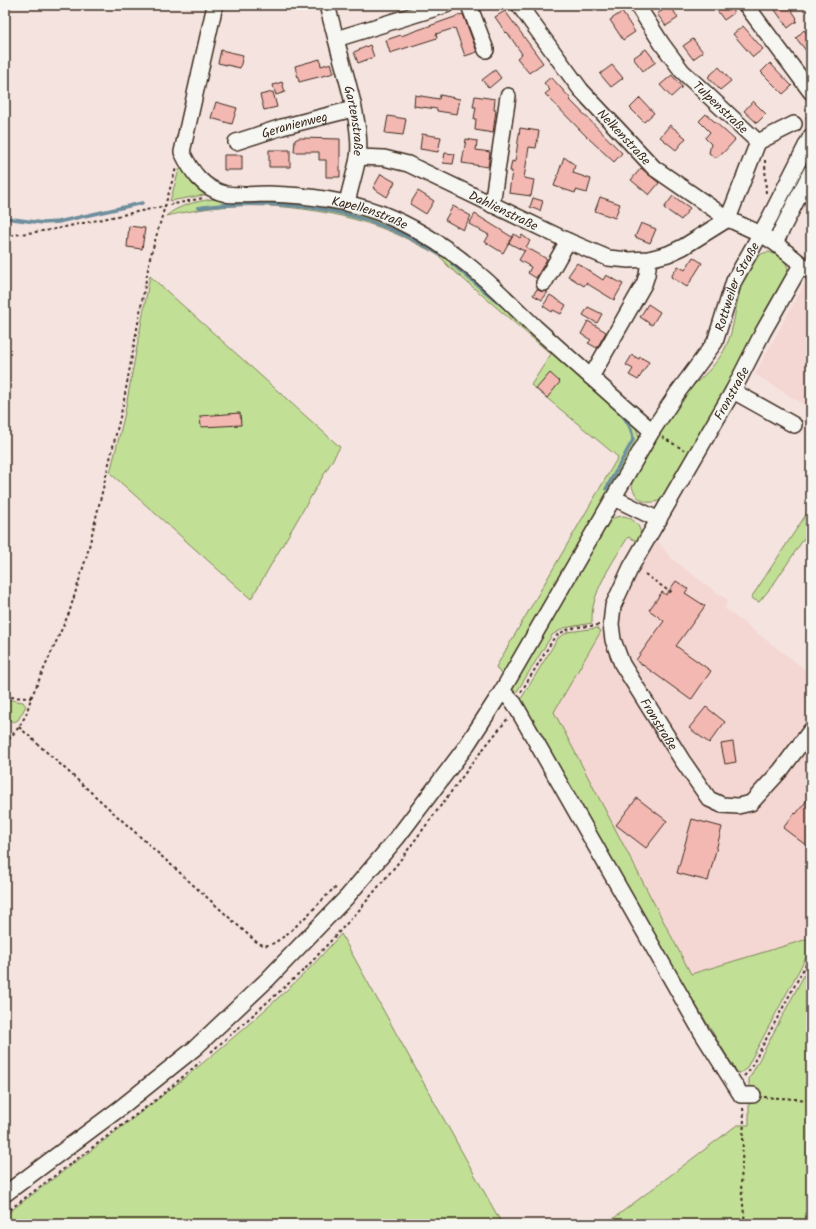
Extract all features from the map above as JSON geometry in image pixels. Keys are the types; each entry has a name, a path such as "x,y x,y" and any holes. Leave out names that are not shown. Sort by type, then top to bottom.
{"street":[{"path":"182,152 215,5"},
{"name":"Gartenstraße","path":"327,5 358,132 358,157 347,203"},
{"path":"336,39 446,5"},
{"path":"469,5 486,50"},
{"name":"Nelkenstraße","path":"519,5 581,90 654,168 728,219 761,234"},
{"name":"Tulpenstraße","path":"637,5 662,44 682,70 758,142 728,219"},
{"path":"746,5 811,92"},
{"path":"492,205 508,96"},
{"name":"Geranienweg","path":"236,142 282,127 353,108"},
{"path":"758,142 794,124"},
{"name":"Rottweiler Straße","path":"5,1194 119,1109 195,1048 267,980 346,898 397,838 465,748 502,691 652,431 678,392 715,342 734,281 761,234 811,136"},
{"name":"Kapellenstraße","path":"182,152 189,167 196,177 210,187 226,194 311,196 347,203 381,214 413,228 452,253 480,275 591,378 652,431"},
{"name":"Dahlienstraße","path":"358,157 384,158 408,164 568,241 608,258 629,260 650,259 668,254 683,247 728,219"},
{"path":"775,242 811,172"},
{"name":"Rottweiler Straße","path":"761,234 775,242 806,269"},
{"path":"544,283 568,241"},
{"path":"591,378 644,284 648,275 650,259"},
{"name":"Fronstraße","path":"806,269 763,332 733,391 622,584 612,606 611,624 613,640 622,664 709,800 722,805 738,806 751,803 781,770 811,730"},
{"path":"733,391 794,425"},
{"path":"614,498 659,520"},
{"path":"502,691 514,703 702,1033 743,1091"}],"path":[{"path":"758,142 764,149 766,200"},
{"path":"5,743 18,728 26,715 31,698 69,613 87,556 123,405 150,258 182,152"},
{"path":"5,236 50,230 203,198"},
{"path":"652,431 696,456"},
{"path":"645,574 670,592 672,590"},
{"path":"514,703 554,638 561,632 569,629 611,624"},
{"path":"5,697 31,698"},
{"path":"18,728 254,940 261,944 269,945 276,942 297,925 334,888"},
{"path":"745,1224 741,1185 744,1118 743,1091 749,1071 811,955"},
{"path":"743,1091 771,1098 811,1100"}],"shaded area":[{"path":"811,272 811,409 755,374"},
{"path":"657,541 673,560 728,600 724,608 811,674 811,938 691,974 554,712 601,631 616,627 616,609 647,548"}],"green space":[{"path":"183,167 207,193 204,195 170,201 179,170"},
{"path":"261,197 339,206 395,225 452,257 633,420 639,436 639,444 504,676 496,667 618,457 531,385 551,354 447,265 441,258 428,250 392,232 368,223 342,216 289,207 236,206 205,209 166,216 176,209 199,201 224,198"},
{"path":"768,252 777,255 784,260 788,268 788,278 666,496 655,502 644,501 633,491 632,480 634,475 678,402 723,353 731,333 740,291 749,265 757,256"},
{"path":"150,276 340,447 251,599 110,473 124,417"},
{"path":"811,507 811,528 773,585 759,602 751,598"},
{"path":"624,516 636,523 640,529 640,542 628,537 613,562 598,589 592,611 592,623 564,628 552,635 516,693 513,693 511,687 564,599 608,521 616,517"},
{"path":"597,628 601,631 554,712 691,974 811,938 811,948 746,1069 740,1073 737,1072 672,966 522,704 521,699 558,638 568,632"},
{"path":"5,699 23,702 26,706 18,720 14,722 6,716"},
{"path":"341,934 502,1224 5,1224 5,1215 159,1098 234,1037 306,972"},
{"path":"811,962 811,1224 606,1224 737,1125 749,1125 749,1079"}],"building":[{"path":"670,5 678,18 666,26 657,14"},
{"path":"713,5 728,5 734,13 724,20"},
{"path":"783,5 788,5 797,18 797,21 788,28 775,10"},
{"path":"505,11 543,63 529,73 517,58 522,54 495,17"},
{"path":"622,12 635,32 623,40 610,20"},
{"path":"463,14 477,52 465,56 455,28 436,34 437,38 390,53 386,40"},
{"path":"743,26 763,49 753,57 733,34"},
{"path":"804,30 811,38 811,57 796,38"},
{"path":"693,39 703,52 693,59 683,46"},
{"path":"370,45 374,57 358,63 354,52"},
{"path":"646,49 656,62 643,71 633,58"},
{"path":"221,50 243,55 240,68 218,63"},
{"path":"320,59 321,66 331,63 334,73 299,82 295,66"},
{"path":"770,63 792,86 783,94 761,72"},
{"path":"612,65 623,78 611,87 600,74"},
{"path":"719,67 731,81 720,90 708,77"},
{"path":"495,70 501,78 489,88 482,80"},
{"path":"672,75 682,87 671,97 660,85"},
{"path":"551,77 571,99 570,100 622,153 614,162 545,94 550,90 544,83"},
{"path":"282,82 285,92 276,95 273,85"},
{"path":"273,92 277,107 264,110 260,95"},
{"path":"415,95 439,99 440,95 460,99 457,114 437,111 437,109 414,106"},
{"path":"475,96 495,99 494,110 496,110 493,133 475,130 476,119 474,119 476,107 473,107"},
{"path":"640,98 654,113 644,122 630,108"},
{"path":"753,101 766,114 757,123 744,111"},
{"path":"216,102 237,108 232,124 211,118"},
{"path":"706,114 735,140 723,153 717,157 714,157 709,153 711,144 705,138 710,132 699,121"},
{"path":"388,116 406,119 403,135 385,133"},
{"path":"670,125 686,138 676,150 660,137"},
{"path":"520,128 539,131 536,148 529,147 524,178 534,180 531,196 509,193 512,171 510,171 512,161 515,162"},
{"path":"422,134 441,137 438,152 420,149"},
{"path":"299,138 340,139 340,177 326,177 326,160 319,160 319,152 294,152 295,140"},
{"path":"466,139 477,141 476,150 490,152 488,167 462,163"},
{"path":"269,150 290,150 290,167 269,167"},
{"path":"445,153 455,154 453,164 443,163"},
{"path":"224,155 242,155 242,170 224,170"},
{"path":"564,157 575,165 573,173 591,179 587,193 576,190 575,193 554,186"},
{"path":"641,168 659,183 649,195 631,180"},
{"path":"381,174 395,182 387,197 373,188"},
{"path":"418,191 434,201 426,214 410,204"},
{"path":"673,196 690,208 681,220 664,208"},
{"path":"600,197 620,204 615,218 595,211"},
{"path":"533,198 543,201 540,211 530,207"},
{"path":"453,206 471,216 463,230 445,220"},
{"path":"475,214 512,237 503,253 485,242 489,235 469,224"},
{"path":"641,223 656,229 650,243 635,237"},
{"path":"129,226 145,228 142,249 127,247"},
{"path":"514,234 520,238 522,235 530,241 526,247 547,259 536,278 528,273 531,267 519,260 525,250 524,251 509,243"},
{"path":"693,257 702,263 687,287 671,277 678,266 685,270"},
{"path":"577,263 603,280 606,275 623,284 614,300 586,283 584,286 568,276"},
{"path":"537,289 548,292 542,300 533,295"},
{"path":"550,295 566,305 561,314 553,310 552,312 543,306"},
{"path":"648,304 660,312 652,325 640,317"},
{"path":"588,307 602,314 597,323 583,315"},
{"path":"588,321 606,332 597,348 588,343 591,340 581,334"},
{"path":"632,355 649,362 638,380 629,375 633,369 626,365"},
{"path":"550,373 560,382 547,398 536,389"},
{"path":"240,413 241,425 201,427 200,416"},
{"path":"676,581 688,589 685,593 705,606 676,646 711,671 691,700 636,660 664,621 649,610 662,592 666,595"},
{"path":"706,707 725,722 709,743 689,728"},
{"path":"733,742 736,762 725,764 721,744"},
{"path":"811,795 811,849 783,828"},
{"path":"637,798 667,821 646,848 616,825"},
{"path":"692,819 722,827 708,881 677,873"}],"waterway":[{"path":"5,218 43,223 58,222 142,203"},
{"path":"198,208 239,204 265,204 290,205 335,212 377,224 419,243 441,255"},
{"path":"452,264 506,309"},
{"path":"604,398 623,416 630,427 633,440 606,489"}]}
